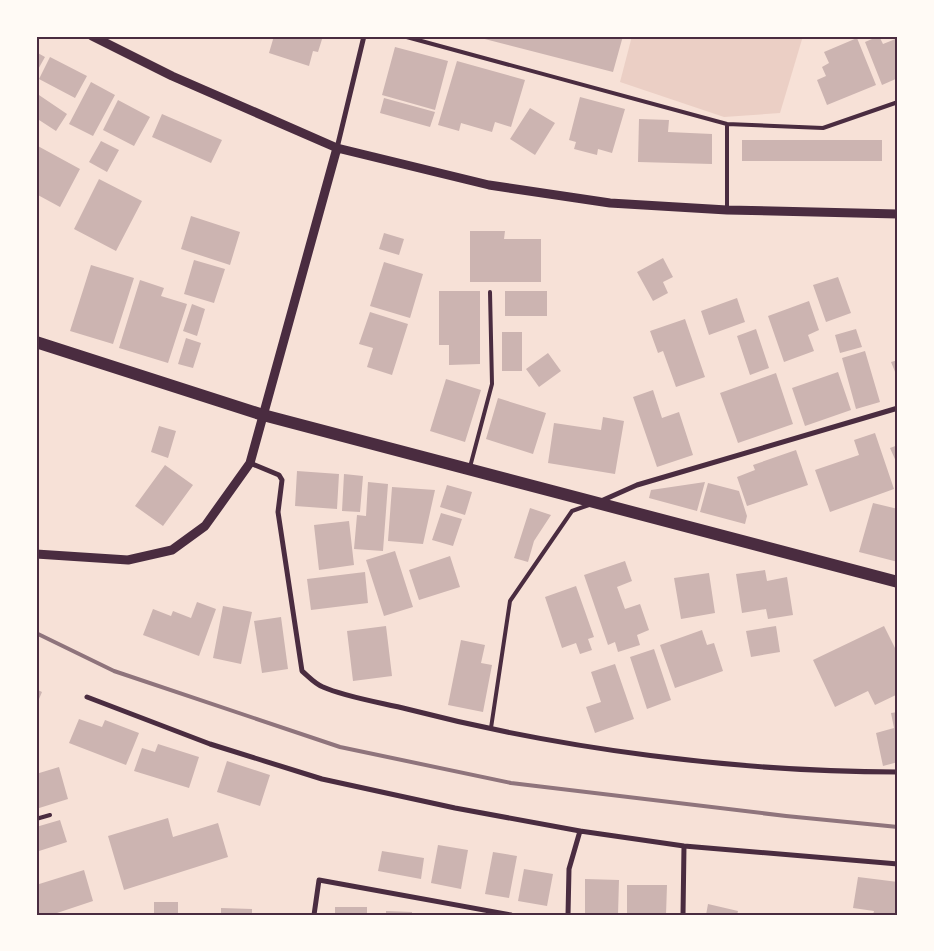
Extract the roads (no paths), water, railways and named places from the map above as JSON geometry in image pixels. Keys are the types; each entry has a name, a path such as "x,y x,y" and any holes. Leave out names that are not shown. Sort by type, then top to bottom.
{"main road":[{"path":"36,342 264,415 898,582"}],"street":[{"path":"92,36 172,76 337,148 498,186 610,203 726,210 898,214"},
{"path":"36,554 128,560 172,550 205,526 250,463 337,148 364,36"},
{"path":"598,502 637,484 898,408"},
{"path":"250,463 279,475 282,480 278,512 302,671 322,687 443,718 582,745 727,764 858,772 898,772"},
{"path":"87,697 210,744 322,779 455,808 580,832 684,846 898,864"},
{"path":"568,915 569,869 580,832"},
{"path":"682,915 684,846"},
{"path":"314,915 319,880 511,915"}],"lane":[{"path":"403,36 727,124 823,128 898,102"},
{"path":"726,210 727,124"},
{"path":"470,468 492,384 490,292"},
{"path":"491,728 510,601 572,512 598,502"},
{"path":"36,819 50,815"}],"railway":[{"path":"36,633 114,671 340,747 511,783 786,816 898,827"}]}
